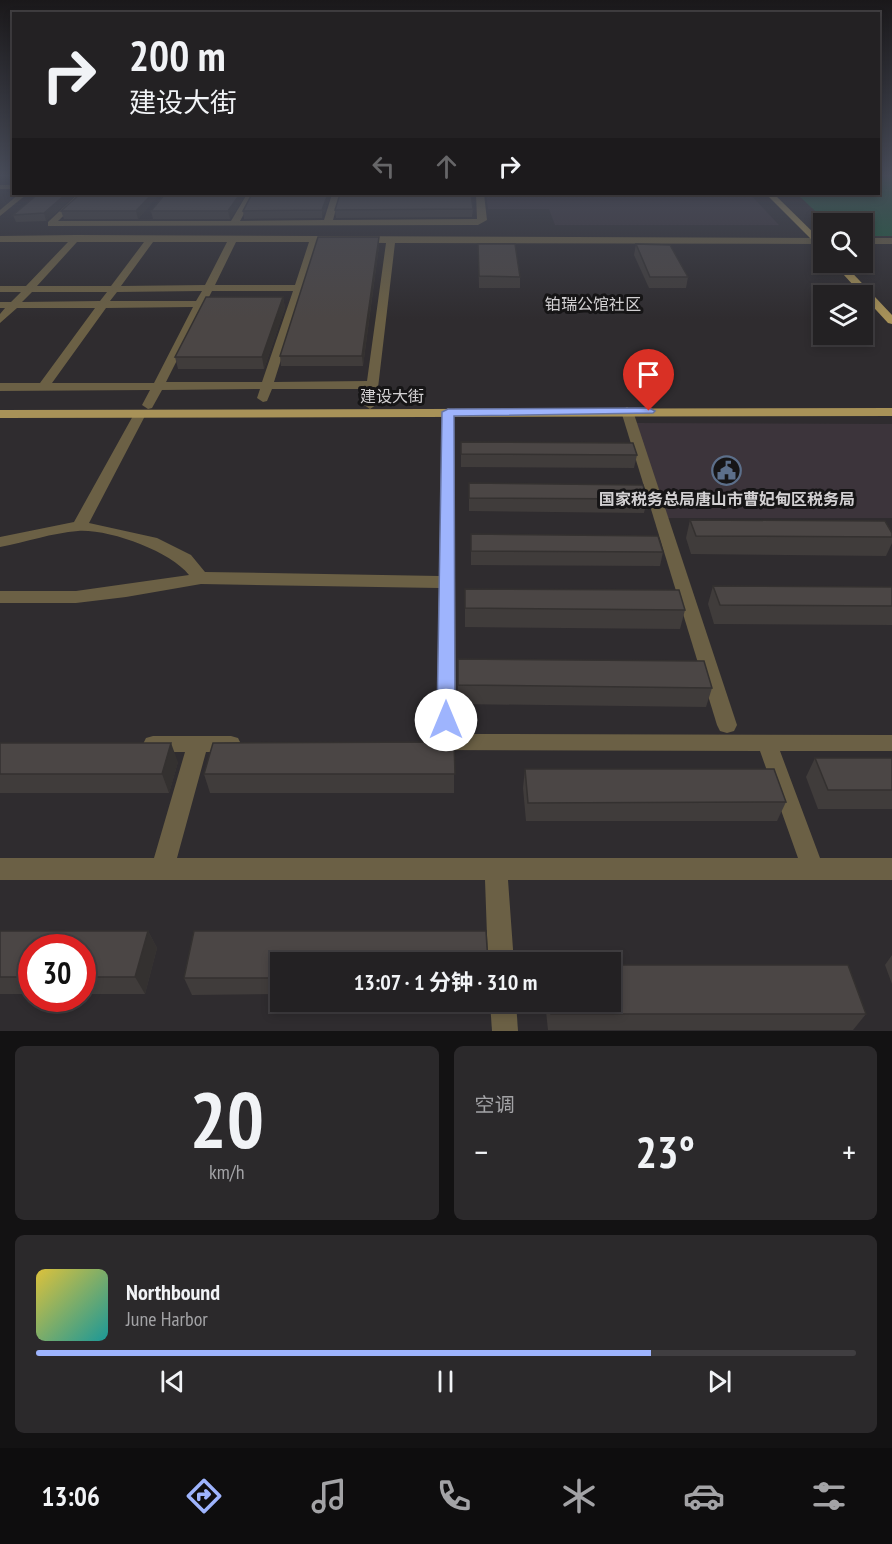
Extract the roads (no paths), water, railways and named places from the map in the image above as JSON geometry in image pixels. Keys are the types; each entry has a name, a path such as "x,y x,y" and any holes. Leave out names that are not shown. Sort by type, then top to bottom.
{"main road":[{"path":"801,222 813,233"},
{"path":"846,273 892,321"},
{"path":"856,273 892,311"},
{"name":"建设大街","path":"0,414 370,405 892,404"},
{"name":"建设大街","path":"0,406 144,410 892,412"}],"street":[{"path":"53,222 51,224 95,222"},
{"path":"207,222 317,222"},
{"path":"0,238 813,240"},
{"path":"0,320 76,238"},
{"path":"43,387 151,238"},
{"path":"80,526 158,386 234,238"},
{"path":"263,398 315,238"},
{"path":"370,405 391,238"},
{"path":"873,241 892,241"},
{"path":"0,289 299,288"},
{"path":"0,305 200,304"},
{"path":"0,387 372,385"},
{"path":"627,411 727,724"},
{"path":"446,742 448,412"},
{"path":"0,542 80,526 116,532 151,542 186,559 201,578"},
{"path":"0,597 36,600 92,597 201,578 447,582"},
{"path":"128,744 245,743"},
{"path":"411,743 892,743"},
{"path":"767,743 813,869"},
{"path":"163,868 198,744"},
{"path":"0,869 892,869"},
{"path":"496,869 500,952"},
{"path":"504,1012 505,1031"}],"place":[{"name":"国家税务总局唐山市曹妃甸区税务局","path":"727,471"}],"district":[{"name":"铂瑞公馆社区","path":"593,304"}]}
